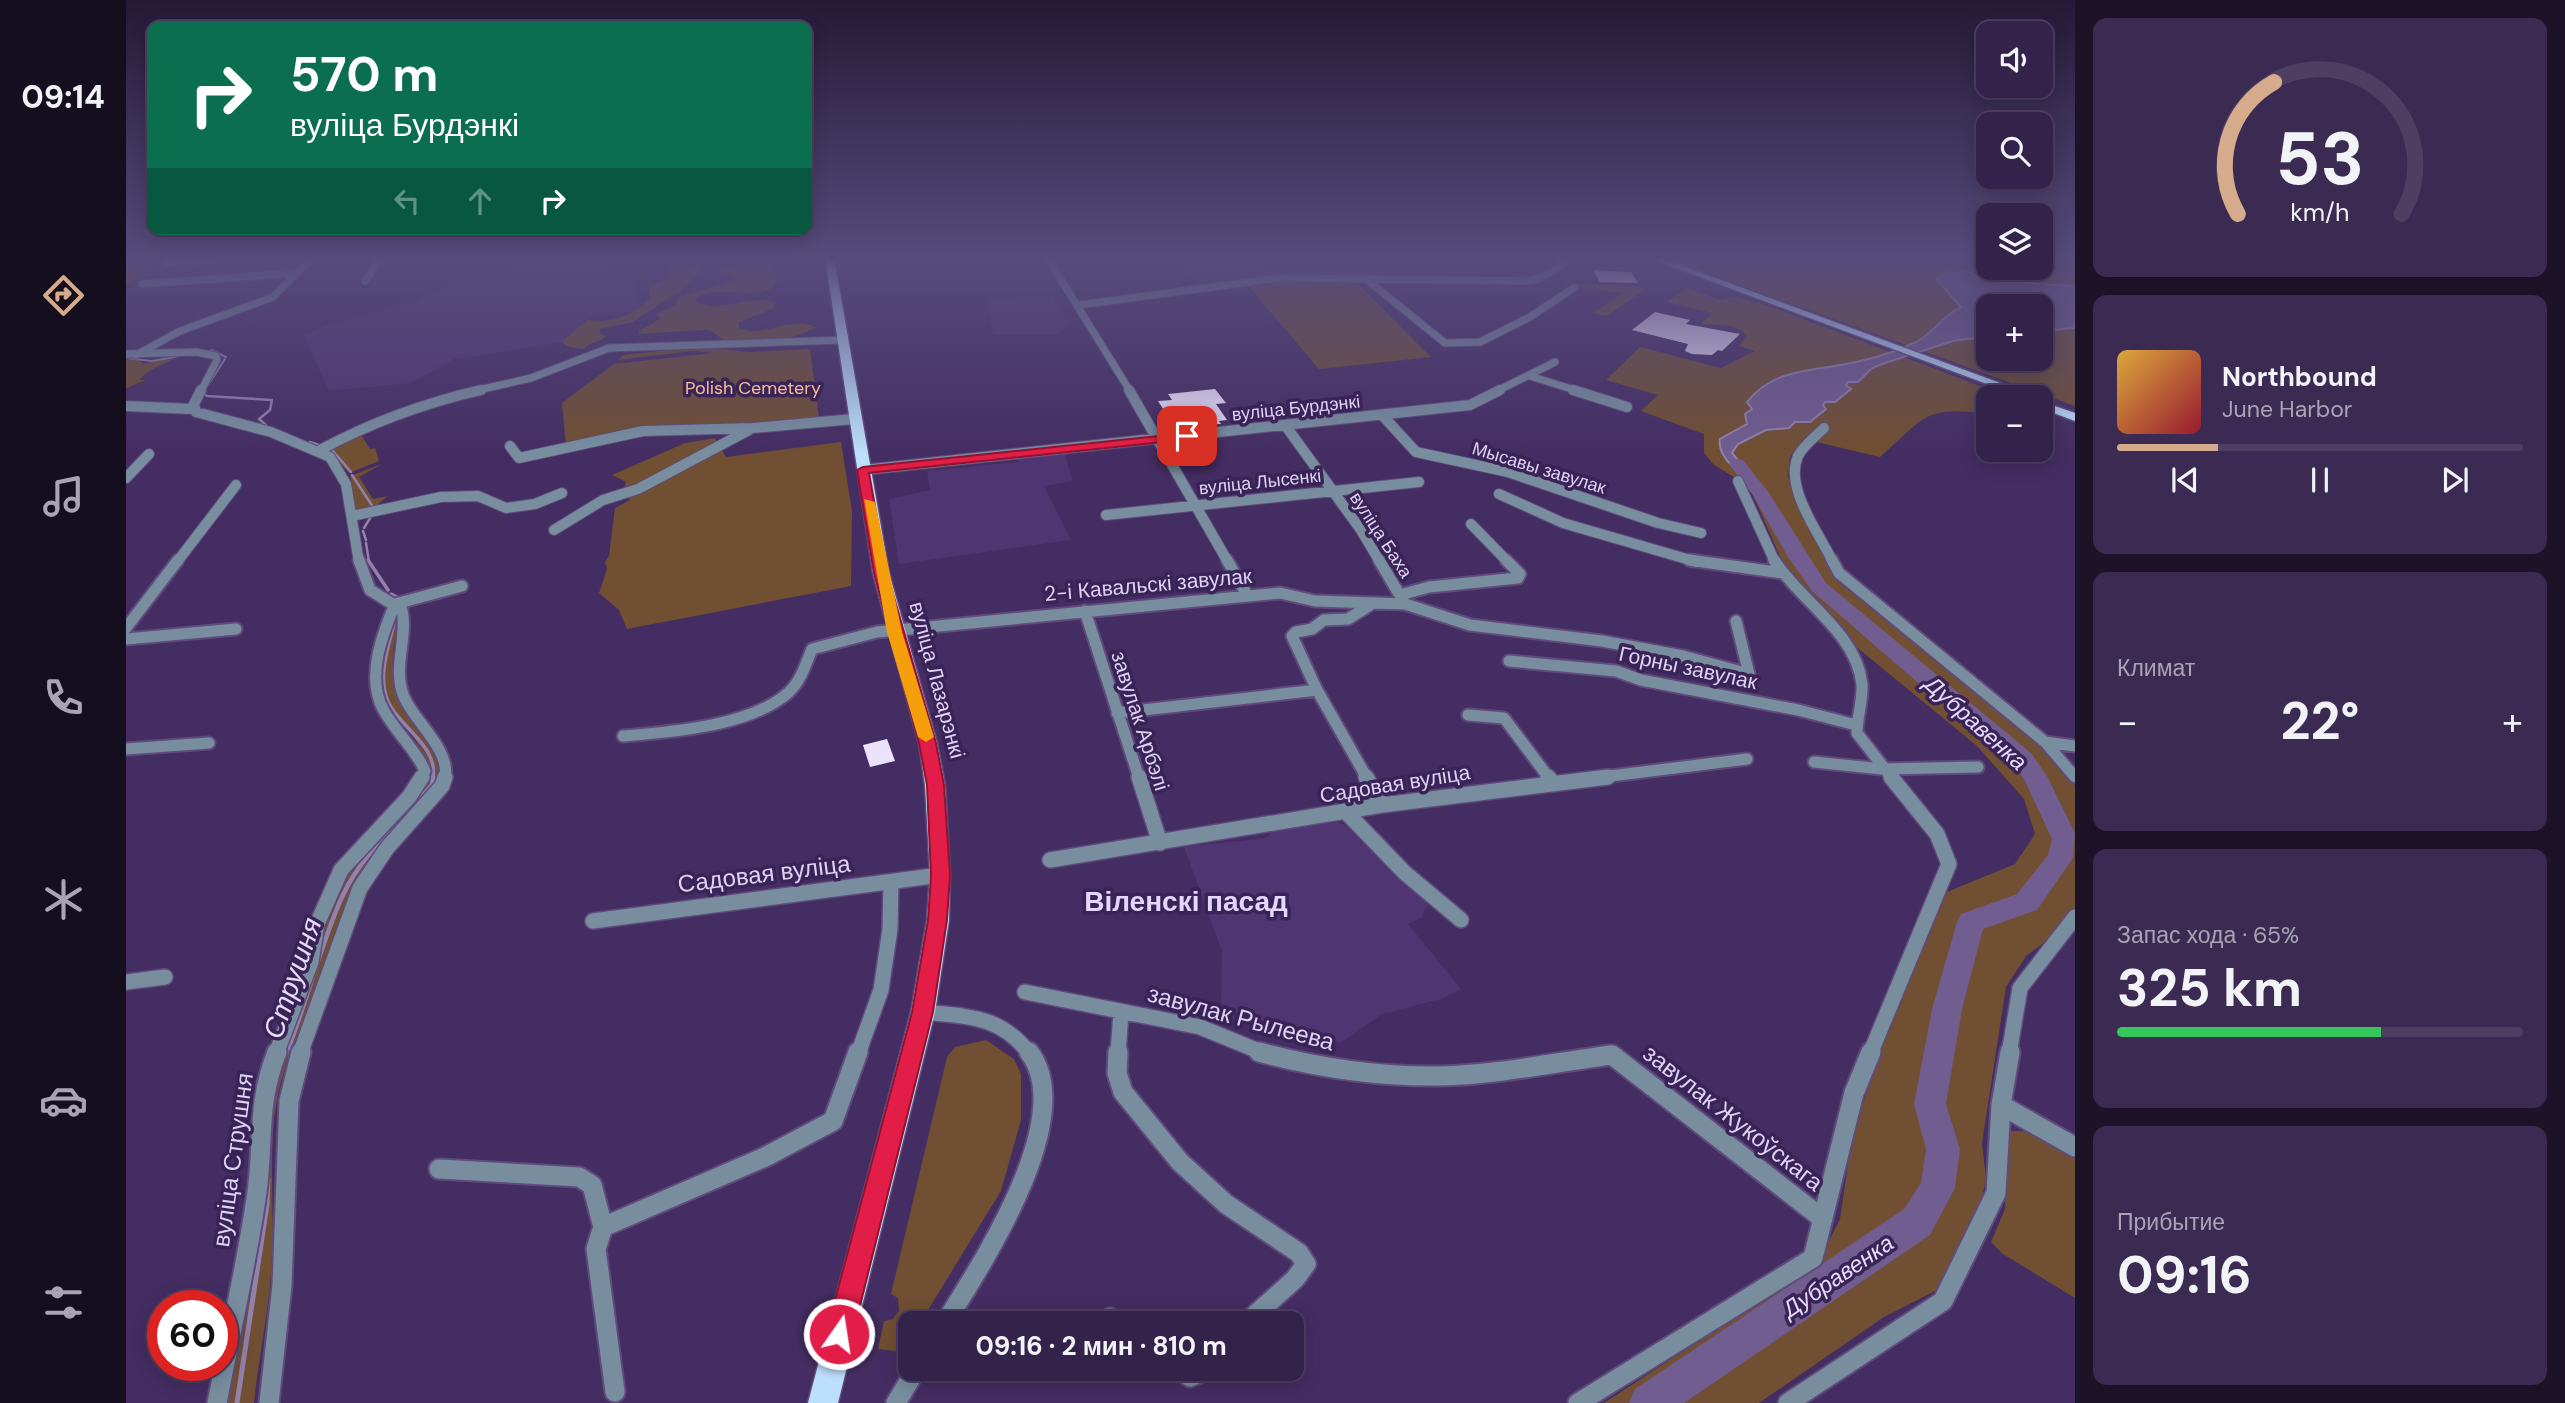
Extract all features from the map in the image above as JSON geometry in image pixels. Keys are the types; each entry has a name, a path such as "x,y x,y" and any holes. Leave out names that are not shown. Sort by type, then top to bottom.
{"main road":[{"name":"вуліца Лазарэнкі","path":"823,1403 923,1012 938,920 940,875 935,785 928,743 895,632 881,573 838,322"},
{"path":"1826,322 1856,333"},
{"path":"1828,322 1998,385"},
{"path":"1961,372 1993,385"},
{"path":"2053,407 2075,415"}],"street":[{"path":"130,354 203,322"},
{"path":"1090,322 1160,439 1194,505 1247,595"},
{"path":"1420,322 1445,343 1480,342 1519,322"},
{"path":"320,450 355,431 421,404 531,378 610,348 841,340"},
{"path":"130,354 153,357 199,351 216,356 217,360 193,409"},
{"name":"вуліца Бурдэнкі","path":"863,470 1470,405 1555,362"},
{"path":"1530,376 1627,408"},
{"path":"126,406 193,409 271,432 320,450 330,457 343,476 359,563 370,590 395,604 402,610 405,618 397,653 400,688 410,709 438,747 446,774 442,786 387,848 360,888 296,1065 289,1101 282,1285 270,1403"},
{"name":"Мысавы завулак","path":"1382,415 1416,452 1507,472 1658,523 1701,533"},
{"path":"510,446 519,458 643,431 753,428 854,419"},
{"name":"вуліца Баха","path":"1285,425 1333,490 1403,599"},
{"path":"554,530 603,500 638,489 753,428"},
{"path":"1824,428 1799,453 1793,472 1800,496 1839,573 2045,742 2075,777"},
{"path":"126,478 149,454"},
{"path":"1578,1403 1813,1258 1854,1093 1945,875 1949,853 1937,833 1882,769 1857,733 1861,677 1850,650 1825,617 1783,573 1763,540 1738,481"},
{"name":"вуліца Лысенкі","path":"1106,515 1419,482"},
{"path":"126,628 236,485"},
{"path":"352,516 441,498 478,496 506,508 535,504 562,493"},
{"path":"1499,494 1580,529 1671,558 1718,569 1783,573"},
{"name":"2-і Кавальскі завулак","path":"623,736 666,734 748,713 788,694 798,681 812,649 877,632 1280,593 1315,601 1371,604 1403,599 1429,587 1508,582 1518,578 1520,574 1471,524"},
{"path":"395,604 462,586"},
{"name":"2-і Кавальскі завулак","path":"1403,599 1470,625 1602,640 1684,656 1749,674 1736,621"},
{"path":"1315,601 1324,620"},
{"name":"вуліца Струшня","path":"217,1403 257,1196 261,1107 266,1080 311,962 317,923 341,870 409,797 425,771 421,760 382,709 378,697 378,665 395,604"},
{"path":"1371,604 1348,620 1324,620 1312,629 1296,632 1292,636 1317,690 1381,805"},
{"name":"завулак Арбэлі","path":"1084,611 1160,843"},
{"path":"126,639 236,629"},
{"name":"Горны завулак","path":"1509,661 1615,671 1640,680 1798,709 1856,725"},
{"path":"1117,712 1317,690"},
{"path":"1468,715 1504,718 1553,783"},
{"path":"2045,742 2075,746"},
{"path":"126,749 209,743"},
{"name":"Садовая вуліца","path":"1050,860 1381,805 1747,759"},
{"path":"1814,762 1882,769 1978,767"},
{"path":"1346,812 1405,873 1461,920"},
{"name":"Садовая вуліца","path":"593,921 680,907 940,875"},
{"path":"603,1227 765,1157 833,1121 881,989 890,929 891,882"},
{"path":"1788,1403 1943,1301 1980,1231 1996,1193 2001,1105 2020,988 2075,917"},
{"path":"126,982 165,977"},
{"name":"завулак Рылеева","path":"1026,992 1200,1027 1248,1049 1316,1067 1369,1074 1442,1076 1612,1055"},
{"path":"923,1012 990,1022 1014,1034 1032,1052 1043,1095 1042,1115 1026,1179 952,1311"},
{"path":"1121,1012 1117,1073 1123,1092 1180,1162 1226,1204 1298,1253 1306,1264 1295,1279 1259,1311"},
{"name":"завулак Жукоўскага","path":"1612,1055 1823,1219"},
{"path":"2001,1105 2075,1147"},
{"path":"439,1168 579,1177 592,1185 603,1227 596,1249 615,1392"},
{"path":"896,1403 909,1381"}],"shaded area":[{"path":"589,322 588,338 454,359 411,383 329,391 304,335 332,323"},
{"path":"991,322 1069,324 1057,335 993,335"},
{"path":"1940,322 1976,322 1976,338 1956,340 1879,365 1858,382 1848,382 1846,385 1851,389 1835,402 1825,402 1823,405 1826,409 1810,422 1795,422 1789,428 1766,430 1738,444 1732,453 1759,486 1739,473 1722,453 1720,439 1747,424 1745,414 1752,409 1747,402 1756,392 1776,379 1798,372 1865,360 1895,351 1921,339"},
{"path":"2053,322 2075,322 2075,328 2053,330"},
{"path":"1064,452 1073,481 1044,486 1071,540 899,564 889,499 930,490 927,471 1019,462 1018,458"},
{"path":"1329,820 1344,824 1429,903 1421,918 1408,924 1461,989 1441,999 1382,1014 1340,1043 1221,1009 1222,951 1184,847 1266,838 1274,830"}],"green space":[{"path":"585,322 631,322 600,329 600,333 606,336 584,349 566,346 562,341"},
{"path":"654,322 739,322 739,328 748,331 798,324 816,328 790,338 724,340 709,330 639,334 639,331"},
{"path":"1280,322 1396,322 1431,357 1319,369"},
{"path":"1812,322 1977,385 1976,413 1950,411 1926,418 1880,457 1804,439 1790,457 1788,477 1833,573 2044,744 2067,771 2075,786 2075,908 2053,936 2026,956 2006,987 1982,1143 1986,1179 1979,1212 1941,1288 1884,1317 1759,1403 1604,1403 1818,1263 1840,1219 1852,1136 1897,1004 1947,892 2015,864 2035,834 2024,799 1977,746 1854,645 1795,580 1779,554 1749,486 1714,465 1704,453 1704,434 1641,411 1658,395 1606,380 1640,347 1721,368 1755,351 1739,346 1747,337 1741,330 1730,326 1701,324"},
{"path":"1843,322 1976,322 1976,370"},
{"path":"2053,322 2075,322 2075,406 2053,398 2053,385 2017,385 1978,371 2053,371"},
{"name":"Polish Cemetery","path":"695,347 748,352 810,349 819,419 755,425 657,427 566,446 562,403 614,364 714,353 693,351 618,360 623,355"},
{"path":"179,355 139,380 146,380 126,388 126,360 137,359 144,364"},
{"path":"359,431 370,449 375,448 379,461 349,473 328,451"},
{"path":"715,438 726,457 841,442 852,511 851,586 627,629 619,610 599,593 607,569 605,562 609,556 615,508 630,500 623,491 626,482 612,475 685,443"},
{"path":"382,464 359,477 373,499 388,496 378,504 378,509 356,512 350,476"},
{"path":"399,613 393,662 394,687 404,709 431,748 441,775 350,897 284,1072 278,1094 273,1139 271,1272 254,1403 225,1403 228,1381 238,1381 238,1316 268,1115 285,1048 302,1008 326,921 346,873 430,778 430,769 421,749 385,702 383,670 394,615"},
{"path":"986,1040 1014,1059 1021,1074 1021,1120 1001,1191 927,1311 899,1311 898,1298 891,1294 947,1057 955,1047"},
{"path":"2010,1131 2034,1131 2075,1151 2075,1298 2003,1254 1991,1242 2005,1209 2006,1150"},
{"path":"898,1312 898,1349 878,1349 884,1321 893,1319"}],"building":[{"path":"1642,322 1688,322 1686,324 1740,334 1722,351 1718,350 1712,355 1692,354 1685,351 1688,344 1632,330"},
{"path":"1215,389 1226,403 1216,404 1227,420 1219,421 1221,424 1180,426 1171,411 1165,412 1158,401 1172,400 1168,394"},
{"path":"887,739 895,761 870,767 863,745"}],"waterway":[{"name":"Струшня","path":"211,350 226,357"},
{"name":"Струшня","path":"126,358 152,361 179,356"},
{"name":"Струшня","path":"206,388 225,359"},
{"name":"Струшня","path":"203,393 207,396 272,400 270,410 259,419 266,425"},
{"name":"Струшня","path":"310,442 322,446"},
{"name":"Струшня","path":"332,450 351,472"},
{"name":"Дубравенка","path":"1649,1403 1917,1222 1938,1188 1943,1149 1930,1104 1947,1009 1971,922 2027,902 2060,858 2065,839 2035,776 2022,759 1819,587 1797,557 1760,493 1737,464"},
{"name":"Струшня","path":"352,475 375,510"},
{"name":"Струшня","path":"364,528 372,515"},
{"name":"Струшня","path":"363,531 366,540"},
{"name":"Струшня","path":"366,543 369,561"},
{"name":"Струшня","path":"369,561 388,590"},
{"name":"Струшня","path":"391,594 401,599"},
{"name":"Струшня","path":"396,615 384,666 386,696 398,717 429,755 433,777"},
{"name":"Струшня","path":"286,1054 342,897 382,838 432,785 433,777"},
{"name":"Струшня","path":"237,1403 267,1205 268,1179"}],"slow traffic":[{"path":"868,502 895,632 926,737"}],"district":[{"name":"Віленскі пасад","path":"1186,901"}],"route":[{"path":"839,1334 923,1012 938,920 940,875 935,785 928,743 895,632 881,573 863,470 1187,436"}]}
